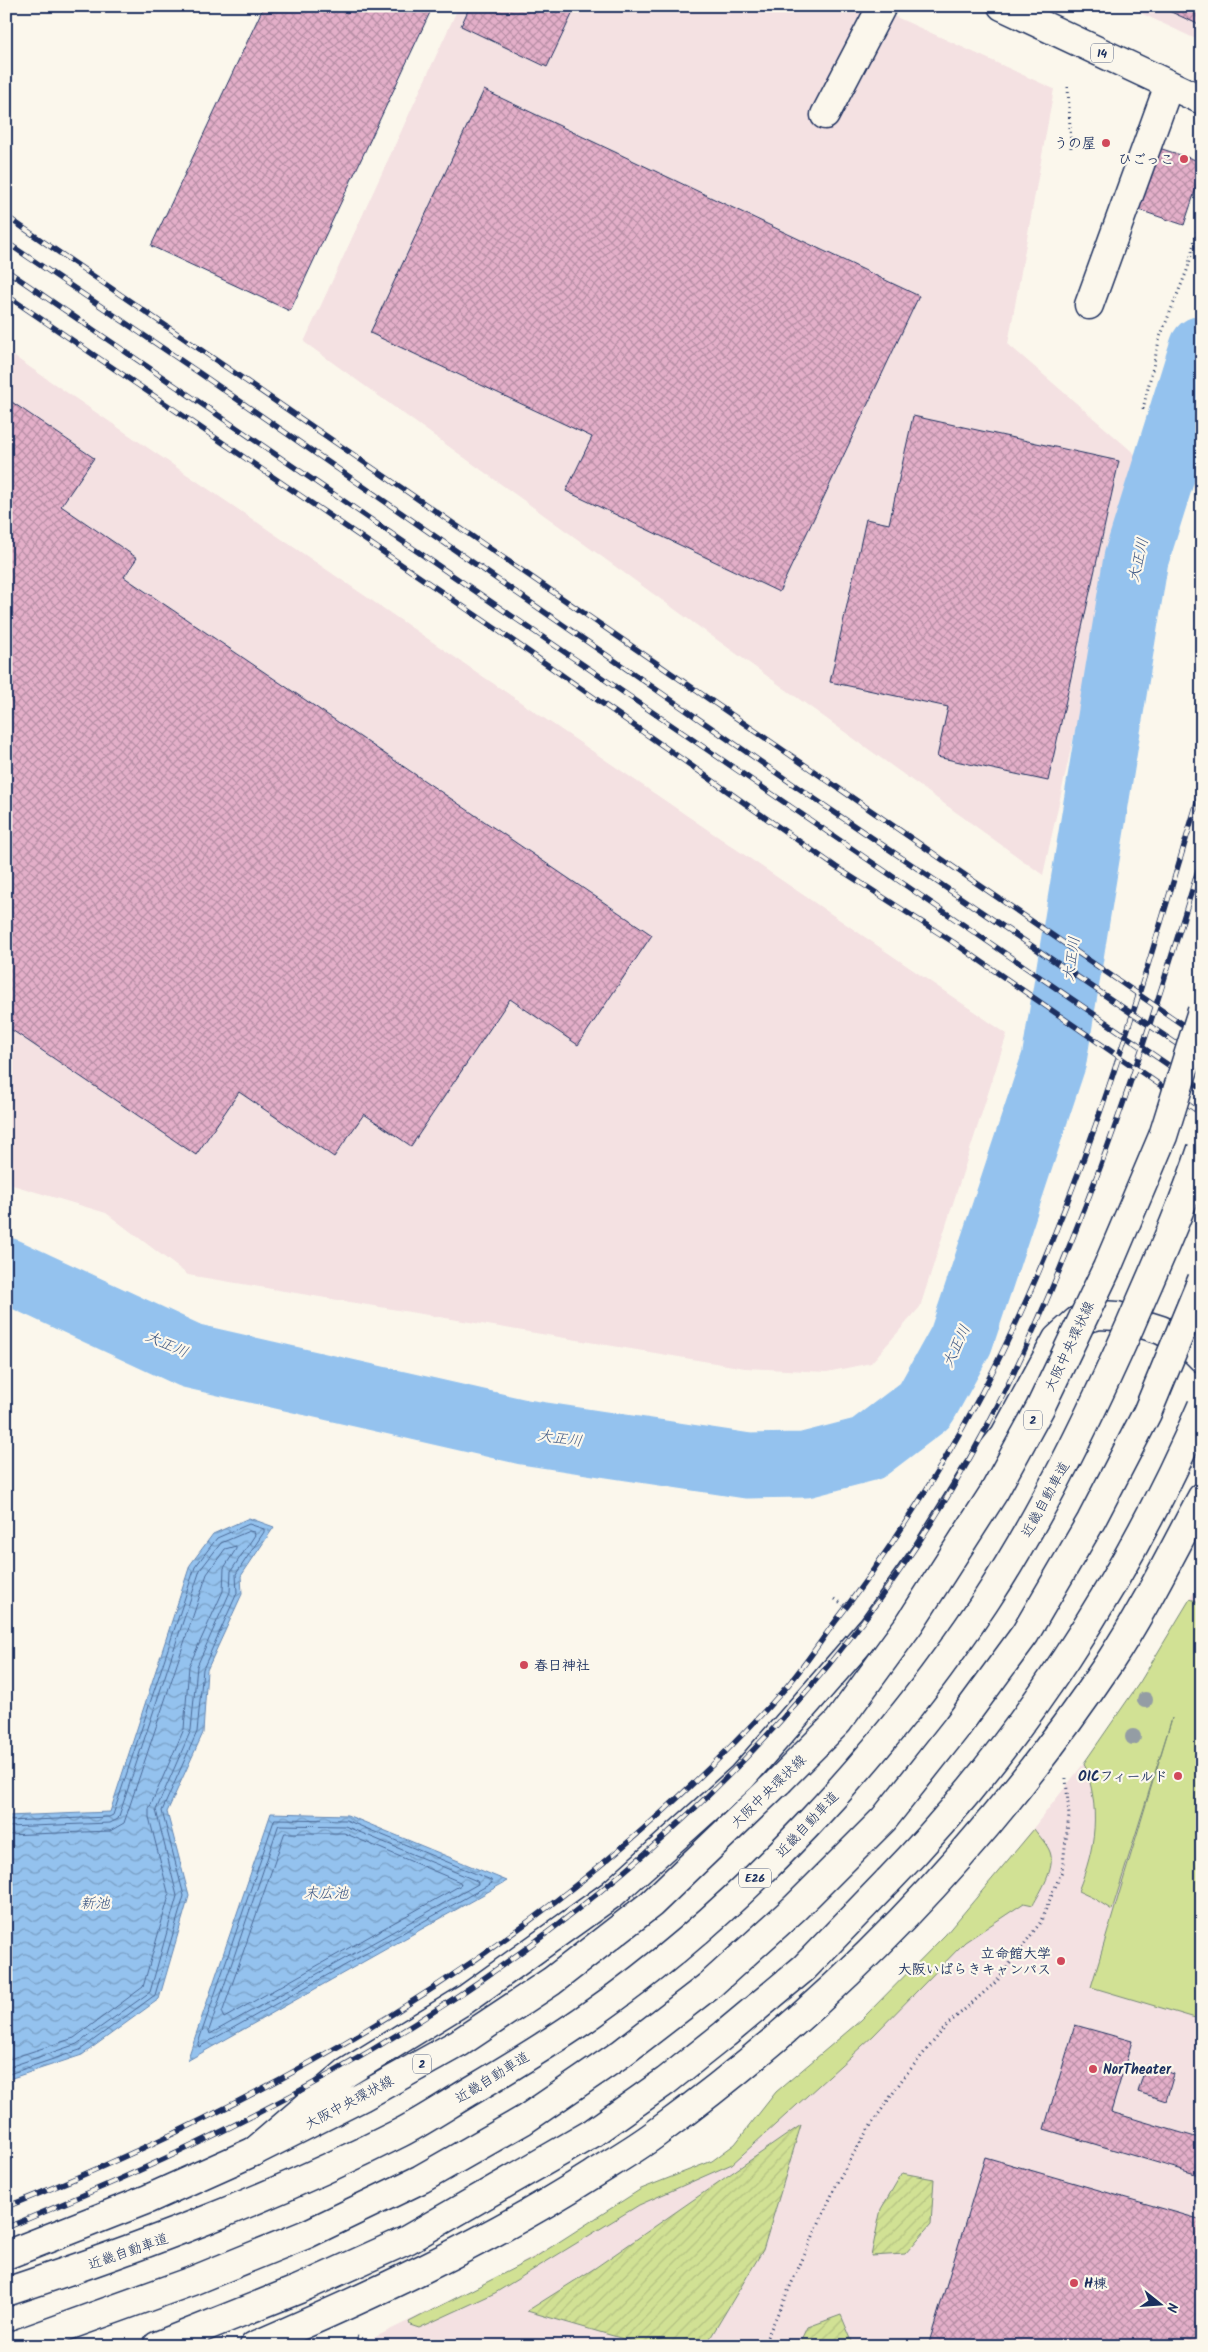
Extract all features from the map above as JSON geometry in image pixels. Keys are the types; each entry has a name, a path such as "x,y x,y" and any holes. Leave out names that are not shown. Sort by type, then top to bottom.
{"main road":[{"path":"825,115 882,6"},
{"name":"14","path":"1002,6 1202,100"},
{"path":"1089,305 1169,85"},
{"name":"大阪中央環状線","path":"6,2255 148,2199 254,2151 362,2097 459,2043 552,1981 651,1904 780,1781 838,1722 910,1623 999,1484 1040,1408 1114,1250 1163,1136 1202,1012"},
{"name":"近畿自動車道","path":"6,2292 174,2235 289,2186 403,2131 503,2072 593,2013 676,1949 763,1870 866,1758 920,1694 985,1602 1050,1494 1103,1387 1151,1278 1202,1150"},
{"path":"12,2346 192,2281 307,2234 421,2179 524,2120 622,2053 710,1985 795,1908 884,1818 956,1728 1025,1634 1091,1521 1147,1413 1202,1280"},
{"path":"254,2151 346,2073 466,1999 612,1894 742,1777 874,1627 925,1554 977,1470 1005,1435 1057,1339 1077,1321 1099,1315 1117,1316 1161,1330 1189,1345 1202,1358"},
{"path":"160,2346 299,2289 407,2240 591,2134 666,2082 804,1968 908,1861 1008,1742 1091,1619 1138,1540 1178,1461 1202,1406"},
{"path":"254,2346 367,2296 540,2208 657,2134 796,2023 923,1899 986,1826 1038,1759 1109,1663 1133,1625 1202,1497"}],"path":[{"path":"1068,87 1071,148"},
{"path":"1142,409 1160,337 1188,268 1202,210"},
{"path":"762,2346 839,2179 867,2132 904,2077 948,2024 997,1981 1040,1923 1062,1871 1069,1816 1066,1777"},
{"path":"356,2337 387,2346"}],"shaded area":[{"path":"459,6 872,6 1054,89 1008,344 1136,455 1043,875 304,342"},
{"path":"1126,6 1202,6 1202,42"},
{"path":"6,351 1007,1034 920,1307 871,1363 827,1372 745,1368 188,1275 106,1213 6,1183"},
{"name":"立命館大学 大阪いばらきキャンパス","path":"1202,1579 1202,2346 357,2346 500,2276 583,2228 641,2189 712,2161 735,2144 776,2092 861,2020 946,1934 996,1876 1084,1763 1140,1682"}],"green space":[{"name":"OICフィールド","path":"1190,1599 1202,1603 1202,1624 1199,1630 1202,1631 1202,2020 1091,1987 1172,1718 1112,1910 1078,1891 1089,1859 1094,1828 1093,1796 1084,1763 1140,1682"},
{"path":"1034,1829 1050,1852 1051,1865 1046,1880 1033,1905 1024,1903 965,1942 873,2036 732,2164 639,2205 495,2293 419,2328 410,2325 409,2322 534,2258 641,2189 712,2161 735,2144 776,2092 861,2020 946,1934"},
{"path":"801,2125 763,2250 709,2340 641,2344 527,2311 595,2268"},
{"path":"902,2173 934,2179 931,2224 905,2254 871,2256 881,2209"},
{"path":"841,2315 854,2346 799,2346 808,2327"}],"water":[{"name":"新池","path":"249,1518 274,1527 241,1576 242,1594 207,1670 203,1733 167,1812 189,1896 159,1999 82,2055 6,2080 6,1816 110,1812 190,1565 213,1534"},
{"name":"末広池","path":"271,1813 347,1815 507,1881 187,2061"}],"building":[{"path":"264,6 433,6 290,311 151,246"},
{"path":"470,6 576,6 547,67 461,26"},
{"path":"1158,6 1202,6 1202,26"},
{"path":"484,90 919,296 779,592 566,491 592,437 370,333"},
{"path":"1156,147 1202,162 1202,170 1184,225 1136,209"},
{"path":"6,398 94,458 61,506 137,558 124,577 652,935 578,1045 510,999 411,1146 364,1114 334,1157 239,1092 196,1155 6,1026"},
{"path":"913,416 1119,461 1048,781 937,757 948,707 830,682 866,519 889,524"},
{"path":"1075,2025 1132,2041 1111,2112 1202,2139 1202,2176 1044,2129"},
{"path":"1146,2065 1174,2074 1166,2101 1138,2092"},
{"name":"H棟","path":"985,2157 1202,2220 1202,2346 928,2346"}],"waterway":[{"name":"大正川","path":"6,1270 191,1356 524,1432 748,1466 805,1465 867,1449 925,1405 961,1340 1054,1060 1136,559 1202,348"}],"railway":[{"path":"6,216 1202,1038"},
{"path":"6,242 198,372 797,787 1202,1061"},
{"path":"6,270 1202,1088"},
{"path":"6,295 496,629 836,867 953,942 1202,1114"},
{"path":"6,2207 114,2161 220,2110 324,2055 424,1994 521,1927 613,1855 700,1777 788,1685 871,1573 930,1484 982,1392 1018,1320 1050,1246 1106,1094 1132,1017 1202,786"},
{"path":"6,2228 160,2161 250,2117 367,2053 479,1981 586,1903 686,1817 778,1723 863,1622 938,1512 1003,1395 1034,1330 1062,1264 1114,1130 1160,994 1202,857"}],"place":[{"name":"うの屋","path":"1106,143"},
{"name":"ひごっこ","path":"1184,159"},
{"name":"春日神社","path":"524,1665"},
{"name":"OICフィールド","path":"1178,1776"},
{"name":"立命館大学 大阪いばらきキャンパス","path":"1061,1961"},
{"name":"NorTheater","path":"1093,2069"},
{"name":"H棟","path":"1074,2283"}]}
